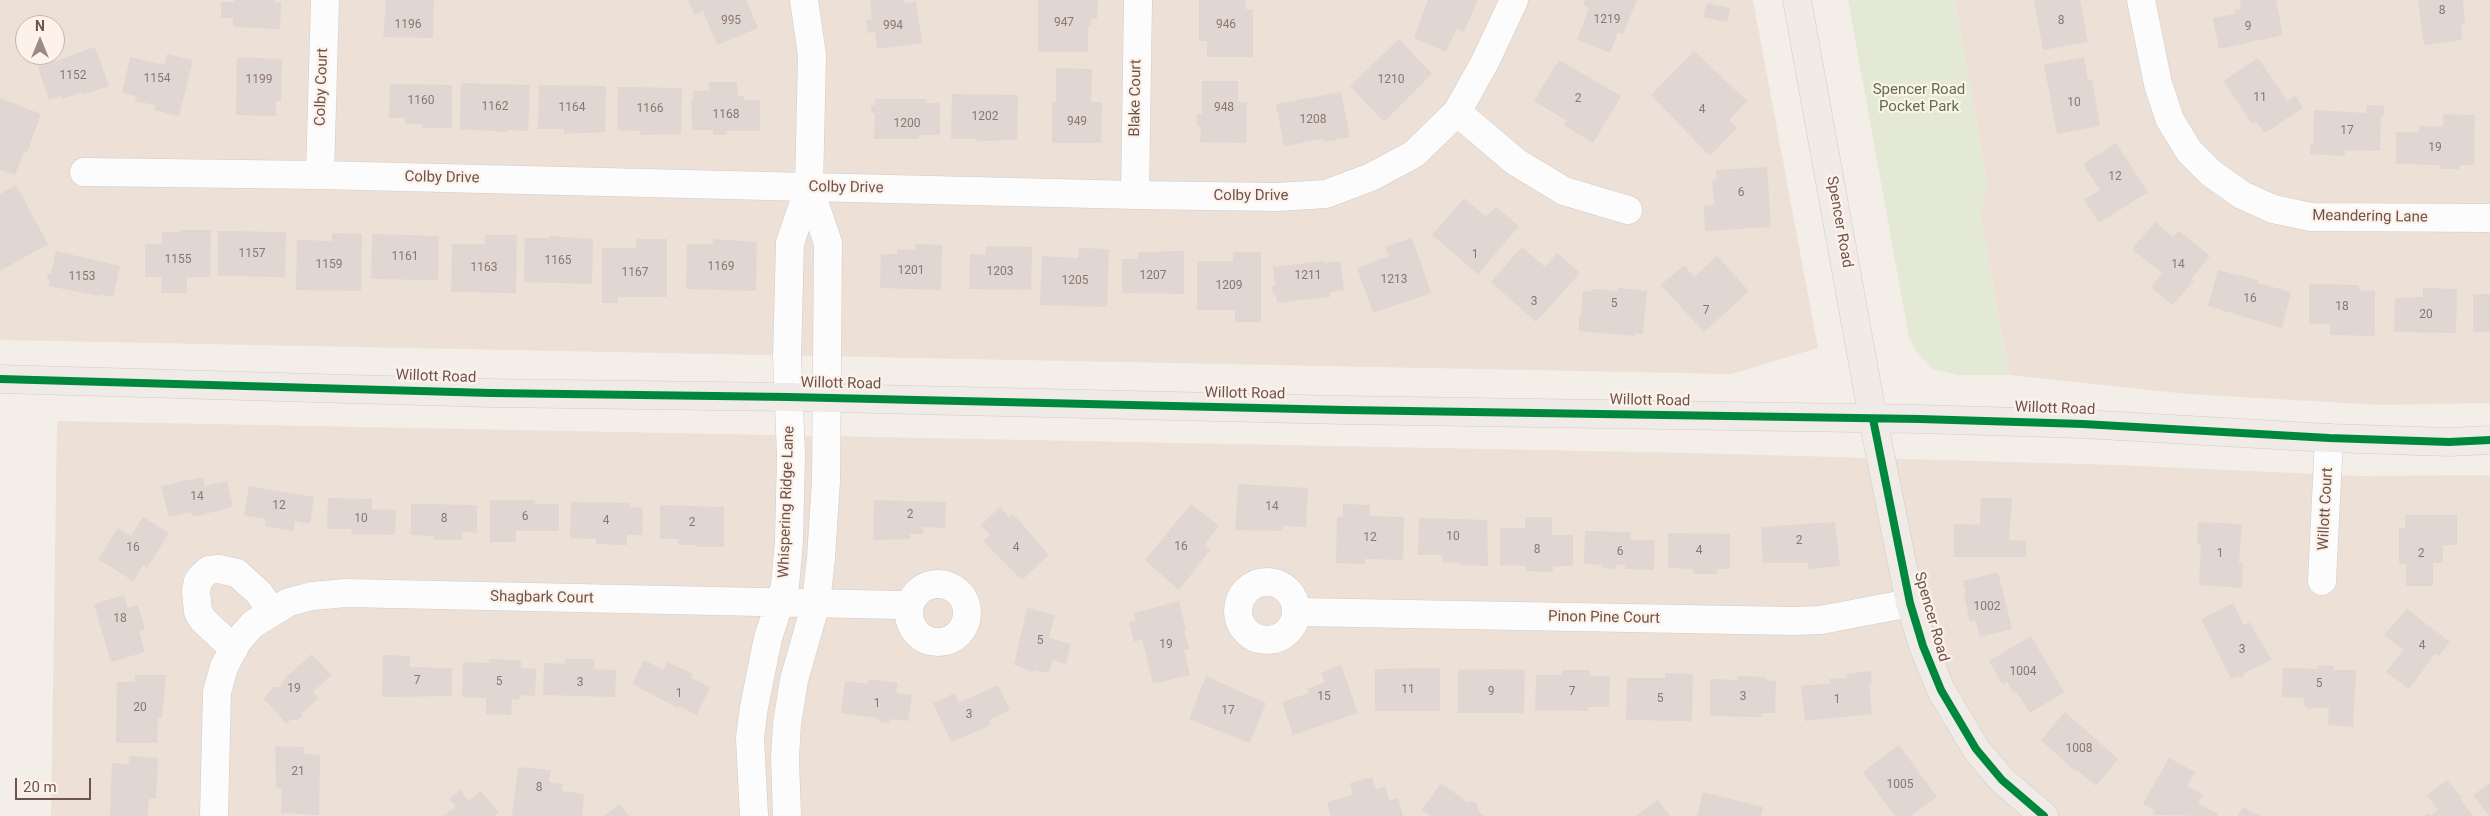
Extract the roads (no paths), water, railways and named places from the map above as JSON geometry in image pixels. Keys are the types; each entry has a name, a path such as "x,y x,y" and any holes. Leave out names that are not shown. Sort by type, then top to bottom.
{"main road":[{"name":"Spencer Road","path":"1797,0 1873,418 1910,603 1923,646 1941,690 1976,749 2002,780 2044,816"},
{"name":"Willott Road","path":"0,379 500,393 1873,418 2083,424 2329,438 2449,442 2490,440"}],"street":[{"name":"Colby Court","path":"320,175 325,0"},
{"name":"Whispering Ridge Lane","path":"754,816 750,738 754,707 768,638 781,603 789,541 791,455 789,397 790,243 809,187 812,55 804,0"},
{"name":"Blake Court","path":"1135,195 1138,0"},
{"name":"Colby Drive","path":"84,172 320,175 1135,195 1278,197 1326,194 1371,177 1414,154 1457,112 1485,62 1514,0"},
{"name":"Meandering Lane","path":"2141,0 2158,84 2170,120 2188,150 2211,173 2242,195 2273,209 2311,217 2490,218"},
{"path":"1457,112 1516,162 1564,191 1628,210"},
{"name":"Whispering Ridge Lane","path":"787,816 785,758 787,724 794,680 816,604 826,481 828,243 809,187"},
{"name":"Willott Court","path":"2322,581 2329,438"},
{"path":"234,649 203,620 198,612 196,591 198,581 203,575 209,570 219,568 238,573 259,592 272,612"},
{"name":"Shagbark Court","path":"214,816 217,692 224,667 234,649 253,624 289,602 312,596 346,593 899,605 909,607"},
{"name":"Pinon Pine Court","path":"1297,612 1793,621 1821,620 1910,603"}],"park label":[{"name":"Spencer Road Pocket Park","path":"1919,98"}]}
